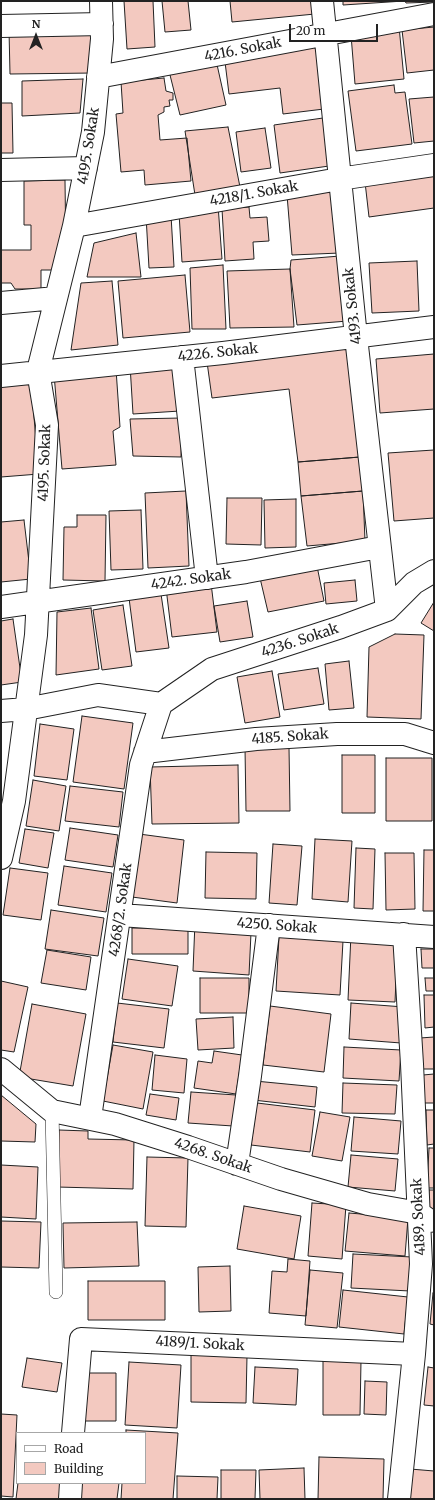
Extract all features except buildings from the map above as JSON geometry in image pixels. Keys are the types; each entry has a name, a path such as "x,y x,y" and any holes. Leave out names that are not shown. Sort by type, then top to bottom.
{"street":[{"name":"4195. Sokak","path":"1,858 14,801 36,635 47,425 38,371 74,226 93,132 102,39 101,1"},
{"name":"4193. Sokak","path":"322,1 339,179 387,610"},
{"name":"4216. Sokak","path":"98,77 434,14"},
{"path":"1,26 102,24"},
{"name":"4218/1. Sokak","path":"74,226 339,179 434,165"},
{"path":"1,170 86,168"},
{"path":"1,303 56,298"},
{"name":"4226. Sokak","path":"1,376 182,357 434,327"},
{"path":"182,357 207,578"},
{"name":"4242. Sokak","path":"1,607 246,572 380,547"},
{"name":"4236. Sokak","path":"161,704 212,670 387,610 414,583 434,571"},
{"path":"1,711 26,709 98,695 161,704"},
{"name":"4268/2. Sokak","path":"90,1118 141,765 161,704"},
{"name":"4185. Sokak","path":"145,752 256,739 337,734 405,734 434,742"},
{"name":"4250. Sokak","path":"120,915 434,937"},
{"path":"237,1164 269,926"},
{"name":"4189. Sokak","path":"399,1499 426,1218 412,1064 404,934"},
{"name":"4268. Sokak","path":"1,1069 52,1110 115,1124 281,1179 368,1204 426,1218"},
{"name":"4189/1. Sokak","path":"73,1432 80,1339 414,1354"},
{"path":"70,1499 71,1484"}],"lane":[{"path":"52,1110 56,1292"}]}
